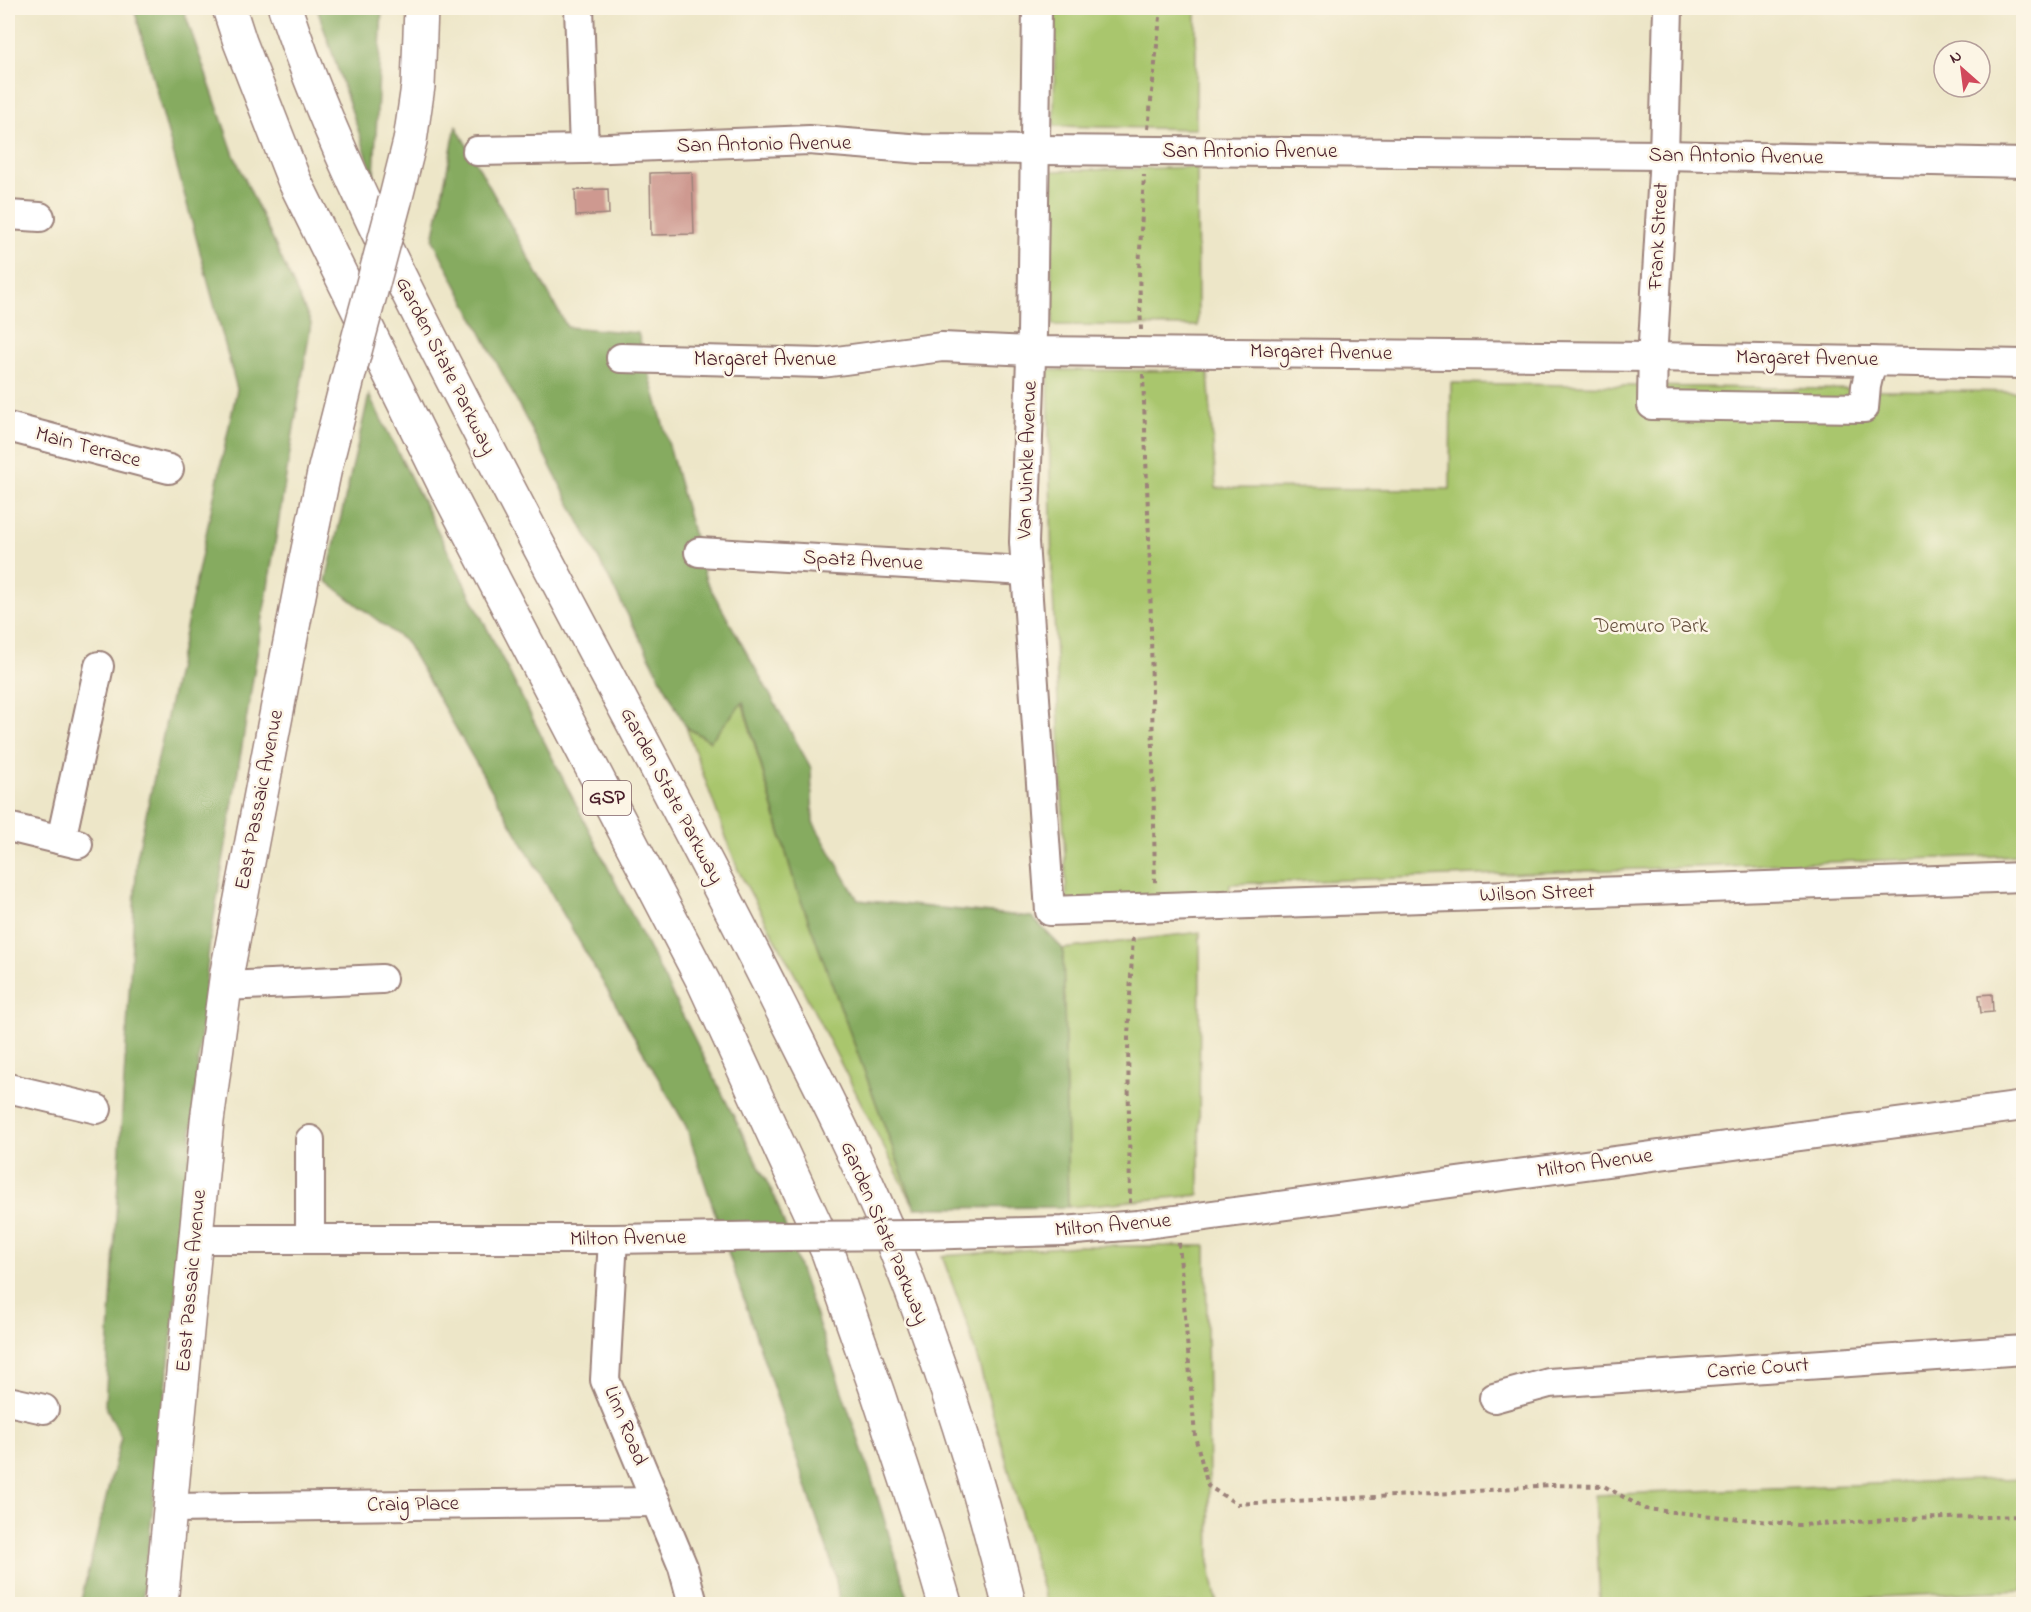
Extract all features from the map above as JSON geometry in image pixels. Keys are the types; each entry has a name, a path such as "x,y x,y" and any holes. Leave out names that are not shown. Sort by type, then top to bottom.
{"main road":[{"name":"GSP","path":"229,8 294,180 442,482 704,983 828,1252 878,1394 926,1539 945,1605"},
{"name":"Garden State Parkway","path":"285,8 345,164 410,300 763,971 830,1106 891,1239 949,1393 993,1538 1009,1605"},
{"name":"East Passaic Avenue","path":"161,1605 207,1121 225,986 325,468 410,141 415,108 421,8"}],"street":[{"path":"579,8 584,149"},
{"name":"Van Winkle Avenue","path":"1037,8 1036,150 1024,542 1050,911"},
{"name":"Frank Street","path":"1668,8 1664,155 1652,405 1864,408 1872,360"},
{"name":"San Antonio Avenue","path":"477,151 809,140 922,148 1664,155 2024,163"},
{"path":"8,216 40,217"},
{"name":"Margaret Avenue","path":"621,358 822,363 942,347 1031,351 1653,357 2024,364"},
{"name":"Main Terrace","path":"8,427 169,470"},
{"name":"Spatz Avenue","path":"699,552 1026,571"},
{"path":"8,827 70,842 99,666"},
{"name":"Wilson Street","path":"1050,911 2024,877"},
{"path":"225,986 382,979"},
{"path":"8,1089 97,1109"},
{"name":"Milton Avenue","path":"196,1239 613,1239 919,1235 1063,1231 1138,1226 2024,1106"},
{"path":"310,1140 310,1239"},
{"name":"Linn Road","path":"613,1239 605,1380 683,1567 693,1605"},
{"name":"Carrie Court","path":"1494,1398 1549,1383 2024,1350"},
{"path":"8,1401 44,1409"},
{"name":"Craig Place","path":"171,1508 656,1502"}],"path":[{"path":"1148,132 1161,8"},
{"path":"1141,334 1139,270 1144,171"},
{"path":"1142,368 1150,567 1154,907"},
{"path":"1130,1209 1128,1037 1133,934"},
{"path":"1179,1236 1195,1436 1208,1486 1237,1504 1452,1493 1549,1485 1604,1486 1645,1509 1799,1525 2024,1516"}],"green space":[{"path":"134,8 183,8 234,155 311,323 209,948 177,1288 142,1604 80,1604 121,1437 105,1405 137,857 237,389"},
{"path":"317,8 382,8 374,177"},
{"path":"1055,8 1196,8 1196,129 1054,126"},
{"path":"456,126 567,327 638,333 706,580 811,768 813,822 858,900 1032,917 1063,949 1068,1207 915,1208 795,884 743,702 710,741 686,727 433,240"},
{"path":"1197,167 1198,326 1053,325 1049,171"},
{"name":"Demuro Park","path":"1048,370 1208,371 1216,488 1450,489 1451,383 2023,392 2023,855 1230,884 1229,896 1067,903 1052,571"},
{"path":"369,395 776,1200 871,1476 910,1604 839,1604 835,1573 686,1126 406,642 326,581"},
{"path":"742,701 795,884 915,1208 798,980 738,870 686,727 710,741"},
{"path":"1200,932 1199,1195 1068,1207 1063,949"},
{"path":"1077,1246 1206,1246 1210,1567 1217,1604 1047,1604 968,1326 942,1256"},
{"path":"2023,1478 2023,1590 1737,1604 1600,1604 1595,1495"}],"building":[{"path":"692,172 694,234 651,235 650,173"},
{"path":"608,189 609,214 576,216 575,190"},
{"path":"1992,994 1993,1012 1981,1013 1979,995"}]}
